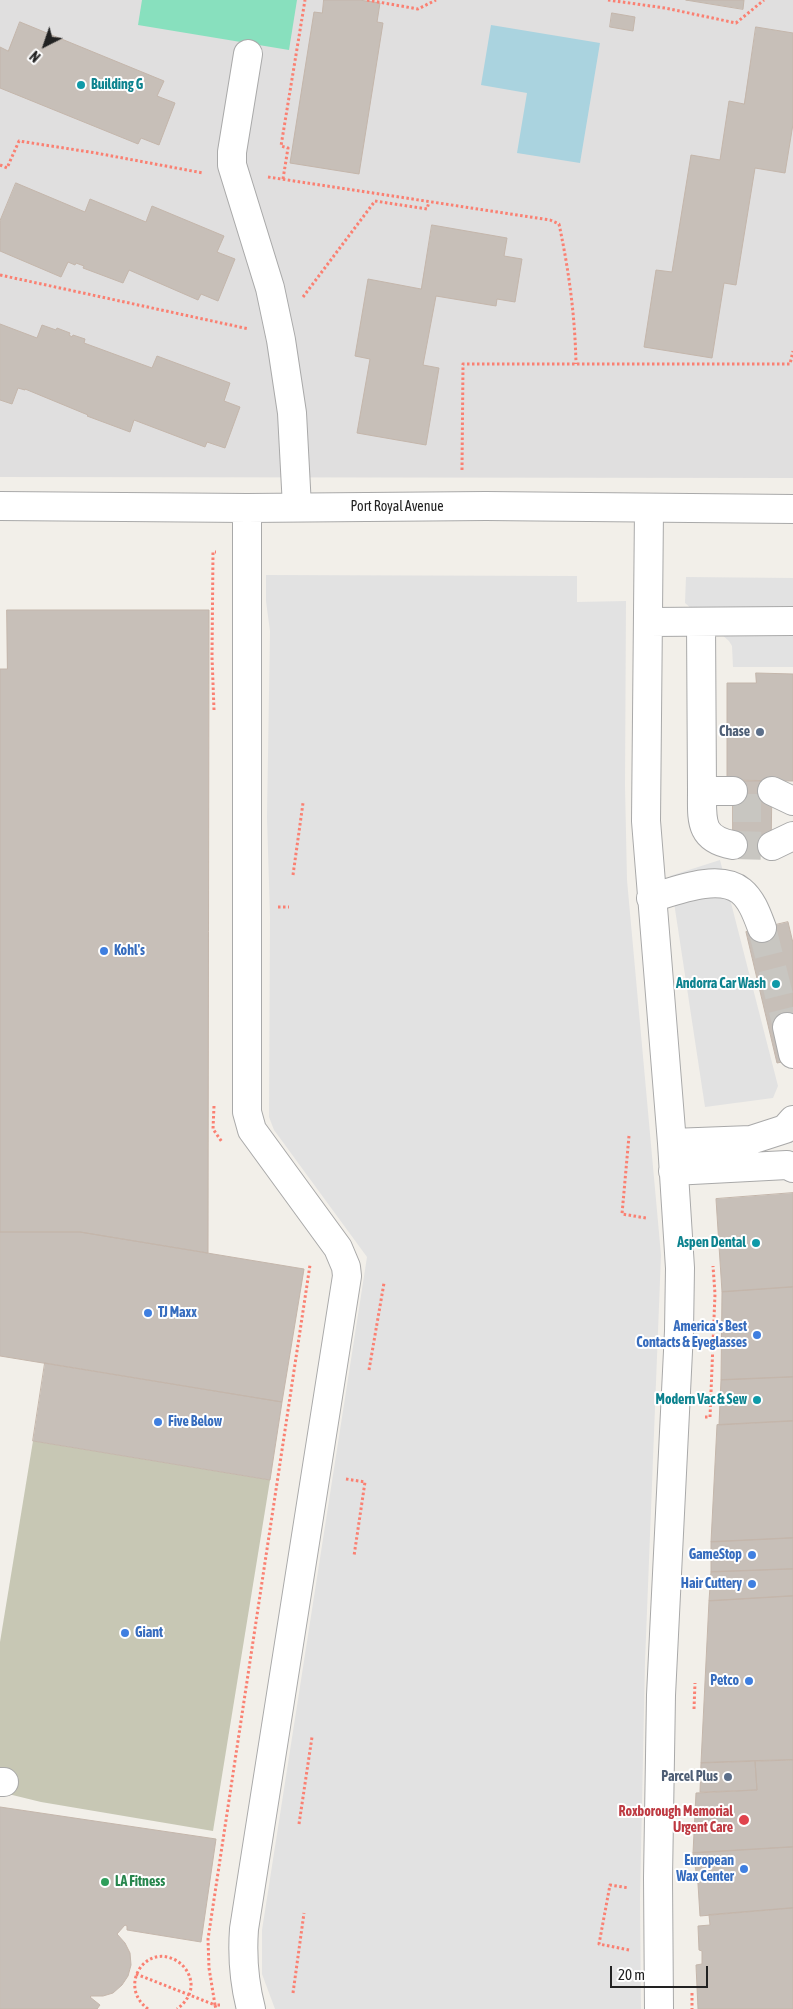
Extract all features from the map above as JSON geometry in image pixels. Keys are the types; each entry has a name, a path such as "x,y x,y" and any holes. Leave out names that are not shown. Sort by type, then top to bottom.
{"street":[{"path":"248,54 232,152 232,165 270,288 281,340 292,413 297,507"},
{"name":"Port Royal Avenue","path":"0,506 247,508 486,506 793,509"},
{"path":"247,508 247,1112 252,1130 338,1248 346,1267 347,1276 244,1929 242,1952 250,2009"},
{"path":"649,509 646,821 672,1143 680,1286 661,1695 658,1868 659,2009"},
{"path":"649,622 793,621"},
{"path":"701,622 703,808 712,839 733,818 703,808"},
{"path":"651,898 692,886 714,883 730,884 741,891 753,905 762,928"},
{"path":"787,1027 793,1054"},
{"path":"672,1143 751,1140 785,1129 793,1120"},
{"path":"673,1171 787,1165 793,1168"}],"path":[{"path":"283,179 288,148 281,146 305,0"},
{"path":"367,0 418,9 436,0"},
{"path":"608,0 665,8 736,23 764,0"},
{"path":"0,165 7,168 19,142 96,153 209,174"},
{"path":"267,177 550,220 559,224 570,277 576,364"},
{"path":"302,299 375,201 376,193"},
{"path":"375,201 427,209 429,201"},
{"path":"0,275 258,331"},
{"path":"462,470 463,364 792,366 793,351"},
{"path":"214,715 212,657 213,552 247,553"},
{"path":"293,875 303,803"},
{"path":"214,1100 213,1129 224,1145"},
{"path":"629,1136 622,1214 649,1219"},
{"path":"216,2007 209,1968 208,1940 311,1265 305,1257"},
{"path":"369,1370 384,1283"},
{"path":"317,1474 365,1482 354,1556"},
{"path":"299,1824 312,1737"},
{"path":"633,1889 610,1885 599,1944 637,1952"},
{"path":"293,1993 304,1913"},
{"path":"148,2009 136,1996 134,1986 136,1974 142,1965 151,1959 162,1956 173,1959 182,1965 189,1974 191,1985 189,1996 183,2005 177,2009"},
{"path":"136,1974 216,2007 223,2004"}],"shaded area":[{"path":"0,0 793,0 793,478 0,477"},
{"path":"266,575 577,576 577,602 626,601 625,786 627,880 661,1255 645,1662 640,1898 641,2009 275,2009 262,1974 262,1930 367,1257 274,1130 269,1117 270,917 267,817 270,631 266,601"},
{"path":"686,577 793,578 793,667 733,667 732,646 729,641 685,603"},
{"path":"720,860 778,1086 773,1098 705,1107 670,876"},
{"path":"33,1441 270,1480 213,1831 41,1802 0,1792 0,1642"}],"green space":[{"path":"142,0 297,0 289,50 138,25"}],"water":[{"path":"491,25 600,43 580,163 517,153 527,93 481,85"}],"building":[{"path":"324,0 359,0 380,3 377,22 383,23 359,174 290,163 314,12 322,13"},
{"path":"686,0 744,0 743,9"},
{"path":"612,13 635,17 633,31 610,27"},
{"name":"Building G","path":"20,22 164,81 157,96 175,103 159,145 141,138 138,144 0,88 0,47 8,51"},
{"path":"756,27 793,33 793,124 785,173 755,168 736,285 724,283 712,358 644,347 656,270 672,272 691,155 720,160 729,101 744,104"},
{"path":"16,183 85,212 90,199 146,222 152,206 224,236 217,252 235,259 218,301 201,294 198,300 129,270 123,283 83,268 84,266 68,262 61,277 0,251 0,221"},
{"path":"432,225 507,238 504,256 522,259 515,302 497,299 496,306 436,296 423,365 439,368 426,445 357,433 370,359 355,356 368,279 421,289"},
{"path":"0,324 37,338 42,325 56,330 57,328 70,333 69,335 72,337 73,335 85,339 84,343 152,368 157,356 230,383 224,401 240,407 225,448 207,442 205,447 134,420 130,432 25,389 18,388 12,404 0,400"},
{"name":"Kohl's","path":"7,610 209,610 208,1253 80,1232 0,1232 0,669 7,669"},
{"name":"Chase","path":"756,673 793,674 793,781 727,780 727,683 756,683"},
{"path":"733,781 772,781 771,853 733,853"},
{"name":"Andorra Car Wash","path":"788,922 793,943 793,1025 787,1061 777,1063 746,932"},
{"name":"Aspen Dental","path":"793,1193 793,1287 722,1292 716,1199"},
{"name":"TJ Maxx","path":"0,1232 80,1232 304,1269 282,1402 0,1356"},
{"name":"America's Best Contacts & Eyeglasses","path":"793,1287 793,1377 721,1380 722,1292"},
{"name":"Five Below","path":"45,1363 282,1402 270,1480 33,1441"},
{"name":"Modern Vac & Sew","path":"793,1377 793,1421 719,1425 721,1380"},
{"path":"793,1421 793,1538 711,1542 717,1425"},
{"name":"GameStop","path":"793,1538 793,1569 711,1572 711,1542"},
{"name":"Hair Cuttery","path":"793,1569 793,1596 709,1601 711,1572"},
{"name":"Petco","path":"793,1596 793,1760 701,1763 709,1601"},
{"name":"Roxborough Memorial Urgent Care","path":"793,1760 793,1847 693,1853 696,1793 757,1790 755,1761"},
{"name":"Parcel Plus","path":"755,1761 757,1790 700,1792 701,1763"},
{"name":"LA Fitness","path":"0,1807 216,1839 201,1942 127,1930 125,1925 117,1934 125,1943 130,1953 131,1965 128,1976 113,1993 90,1997 100,2005 97,2009 0,2009"},
{"name":"European Wax Center","path":"793,1847 793,1908 700,1916 698,1884 693,1853"},
{"path":"793,1908 793,2009 698,2009 696,1965 702,1964 702,1951 699,1950 698,1926 710,1925 709,1915"}],"tunnel":[{"path":"733,808 772,808"},
{"path":"733,845 772,846"},
{"path":"762,928 787,1027"}],"place":[{"name":"Building G","path":"81,85"},
{"name":"Chase","path":"760,732"},
{"name":"Kohl's","path":"104,951"},
{"name":"Andorra Car Wash","path":"776,984"},
{"name":"Aspen Dental","path":"756,1243"},
{"name":"TJ Maxx","path":"148,1313"},
{"name":"America's Best Contacts & Eyeglasses","path":"757,1335"},
{"name":"Modern Vac & Sew","path":"757,1400"},
{"name":"Five Below","path":"158,1422"},
{"name":"GameStop","path":"752,1555"},
{"name":"Hair Cuttery","path":"752,1584"},
{"name":"Giant","path":"125,1633"},
{"name":"Petco","path":"749,1681"},
{"name":"Parcel Plus","path":"728,1777"},
{"name":"Roxborough Memorial Urgent Care","path":"744,1820"},
{"name":"European Wax Center","path":"744,1869"},
{"name":"LA Fitness","path":"105,1882"}]}
